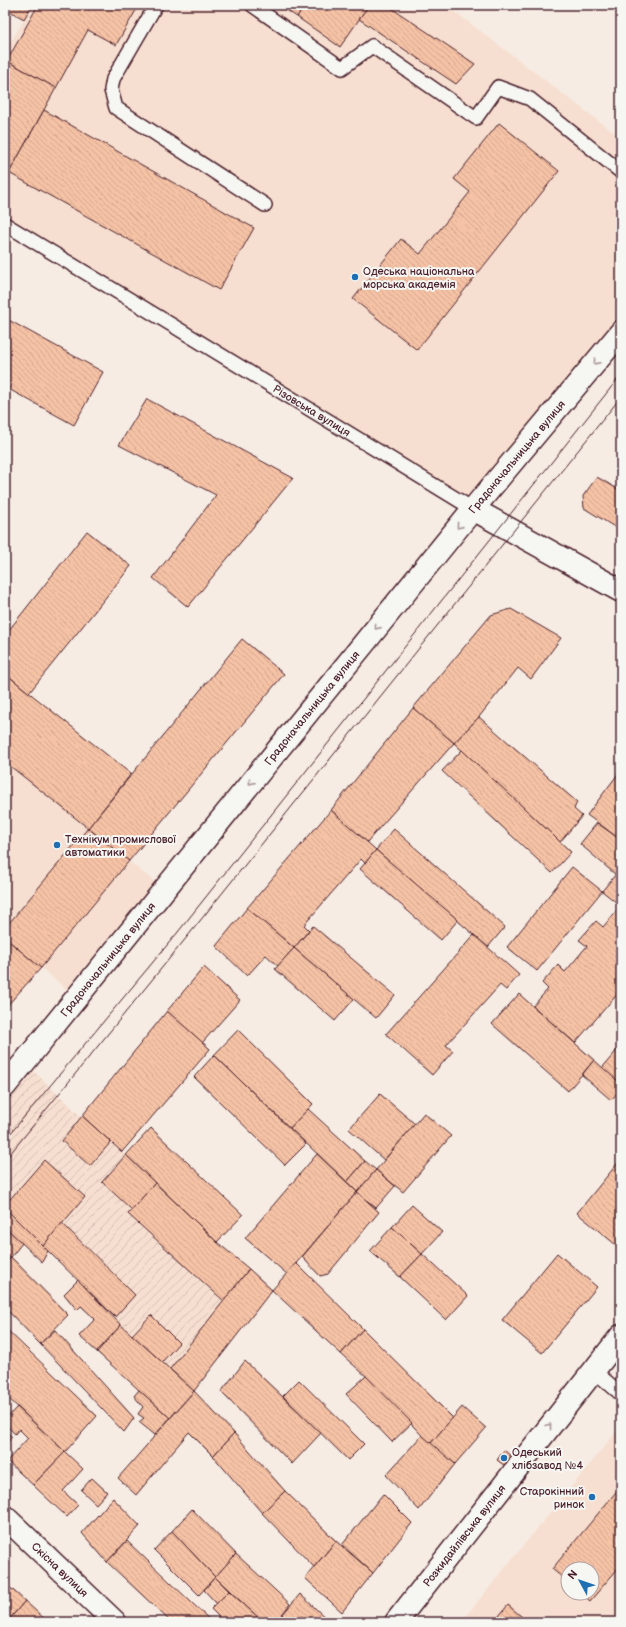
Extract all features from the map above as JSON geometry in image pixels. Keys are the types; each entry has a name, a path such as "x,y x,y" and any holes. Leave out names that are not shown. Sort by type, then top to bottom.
{"street":[{"name":"Градоначальницька вулиця","path":"5,1086 472,509 621,332"},
{"name":"Різовська вулиця","path":"472,509 621,591"},
{"name":"Розкидайлівська вулиця","path":"396,1622 621,1336"},
{"name":"Cкісна вулиця","path":"5,1517 115,1622"}],"lane":[{"path":"156,5 113,78 111,90 116,108 265,205"},
{"path":"252,5 342,68 372,46 476,118 498,87 530,100 621,172"},
{"name":"Різовська вулиця","path":"5,224 472,509"},
{"path":"593,1370 621,1394"}],"shaded area":[{"name":"Одеська національна морська академія","path":"32,5 446,5 621,138 621,328 473,507 5,226 5,52"},
{"name":"Технікум промислової автоматики","path":"5,673 131,774 88,828 162,888 76,997 5,938"},
{"path":"26,1064 82,1117 126,1155 217,1242 272,1290 194,1391 121,1325 115,1317 5,1208 5,1090"},
{"name":"Старокінний ринок","path":"621,1426 621,1622 461,1622"}],"building":[{"path":"9,5 32,5 24,19 6,9"},
{"path":"38,5 139,5 116,45 88,30 56,88 7,61"},
{"path":"279,5 305,5 297,17"},
{"path":"305,5 369,5 340,47 297,17"},
{"path":"369,5 387,5 475,64 456,84 359,19"},
{"path":"7,61 56,88 9,173 5,171 5,65"},
{"path":"44,110 254,228 219,290 9,173"},
{"path":"499,123 559,171 417,350 353,299 401,239 420,254 470,192 454,179"},
{"path":"621,221 621,229 617,226"},
{"path":"5,318 103,372 74,425 5,387"},
{"path":"147,399 293,478 188,607 153,578 216,495 119,445"},
{"path":"597,477 621,491 621,531 584,508 583,496"},
{"path":"87,531 131,566 29,693 5,673 5,635"},
{"path":"511,609 561,638 531,679 518,668 479,717 454,743 413,708 491,615"},
{"path":"242,639 284,674 129,861 88,828"},
{"path":"7,675 131,774 88,828 5,762 5,678"},
{"path":"413,708 454,743 367,842 331,810"},
{"path":"479,717 577,802 574,809 582,816 560,842 454,743"},
{"path":"462,750 571,852 552,873 442,771"},
{"path":"621,770 621,840 587,815"},
{"path":"331,810 376,850 365,863 361,859 304,925 309,930 294,948 247,908"},
{"path":"597,823 621,840 621,868 616,875 580,844"},
{"path":"88,828 129,861 41,968 5,938 5,928"},
{"path":"394,829 505,927 488,947 376,850"},
{"path":"376,850 458,920 441,940 360,869"},
{"path":"572,867 602,891 537,971 507,947"},
{"path":"621,868 621,906 602,891"},
{"path":"247,908 294,948 278,966 266,955 247,976 216,946"},
{"path":"618,909 621,911 621,990 575,1043 533,1006 548,989 542,983 558,965 565,972 587,946 579,940 596,921 603,927"},
{"path":"313,926 395,995 376,1018 294,948"},
{"path":"474,935 519,975 506,990 500,985 446,1045 453,1051 432,1075 386,1034"},
{"path":"5,938 41,968 5,1008"},
{"path":"294,948 354,999 335,1021 275,969"},
{"path":"204,967 240,1000 202,1043 167,1011"},
{"path":"519,994 594,1060 568,1091 492,1024"},
{"path":"167,1011 210,1049 122,1152 82,1116"},
{"path":"238,1030 313,1104 290,1128 214,1055"},
{"path":"618,1049 621,1052 621,1084 602,1068"},
{"path":"214,1055 306,1144 285,1165 194,1077"},
{"path":"594,1060 621,1084 621,1089 611,1100 582,1075"},
{"path":"380,1094 415,1124 384,1160 349,1129"},
{"path":"308,1109 365,1161 347,1182 290,1128"},
{"path":"424,1113 451,1136 403,1192 376,1170"},
{"path":"82,1116 111,1142 90,1166 62,1141"},
{"path":"151,1128 243,1215 217,1242 126,1155"},
{"path":"317,1154 357,1192 287,1274 245,1238"},
{"path":"126,1155 155,1183 132,1210 102,1182"},
{"path":"621,1159 621,1249 577,1213"},
{"path":"44,1160 85,1197 43,1246 5,1208 5,1205"},
{"path":"365,1161 376,1170 357,1192 347,1182"},
{"path":"376,1170 395,1186 376,1208 357,1192"},
{"path":"155,1183 217,1242 249,1269 224,1301 128,1214"},
{"path":"357,1192 379,1212 328,1274 320,1276 302,1257"},
{"path":"412,1205 442,1232 422,1254 392,1227"},
{"path":"5,1208 48,1251 42,1262 5,1227"},
{"path":"62,1223 135,1295 115,1317 43,1246"},
{"path":"5,1227 22,1243 5,1265"},
{"path":"392,1227 422,1254 400,1277 370,1251"},
{"path":"557,1253 597,1287 542,1353 502,1320"},
{"path":"422,1254 468,1296 446,1320 400,1277"},
{"path":"11,1257 68,1315 40,1344 5,1308 5,1265"},
{"path":"296,1263 363,1329 341,1354 272,1290"},
{"path":"249,1269 272,1290 194,1391 170,1369"},
{"path":"78,1280 121,1325 97,1352 79,1336 95,1319 81,1306 77,1310 64,1294"},
{"path":"151,1315 179,1343 162,1362 132,1335"},
{"path":"121,1325 194,1391 170,1418 97,1352"},
{"path":"5,1328 97,1416 65,1452 5,1395"},
{"path":"363,1329 453,1418 430,1444 366,1376 341,1354"},
{"path":"55,1330 134,1418 124,1432 40,1344"},
{"path":"245,1361 321,1433 292,1464 221,1392"},
{"path":"366,1376 412,1423 392,1442 346,1394"},
{"path":"299,1380 364,1444 348,1460 283,1396"},
{"path":"139,1390 170,1418 155,1435 139,1422 144,1418 138,1414 143,1407 134,1396"},
{"path":"194,1391 234,1433 213,1456 189,1432 136,1495 118,1478"},
{"path":"17,1407 65,1452 33,1485 7,1461 28,1438 19,1429 15,1434 5,1424 5,1420"},
{"path":"462,1407 486,1428 455,1464 430,1444"},
{"path":"5,1431 12,1437 5,1445"},
{"path":"234,1433 285,1491 262,1513 213,1456"},
{"path":"422,1435 455,1464 419,1510 386,1475"},
{"name":"Одеський хлібзавод №4","path":"504,1450 512,1457 505,1466 497,1460"},
{"path":"65,1452 83,1469 63,1491 78,1505 67,1517 33,1485"},
{"path":"92,1478 107,1492 96,1504 81,1490"},
{"path":"621,1486 621,1565 600,1589 600,1561 560,1561 560,1576 552,1569"},
{"path":"285,1491 336,1541 314,1567 262,1513"},
{"path":"383,1494 412,1523 373,1573 342,1545"},
{"path":"113,1498 140,1526 107,1562 82,1533"},
{"path":"192,1509 236,1554 215,1577 172,1531"},
{"path":"172,1531 215,1577 199,1595 154,1550"},
{"path":"127,1541 212,1622 171,1622 107,1562"},
{"path":"336,1541 373,1573 342,1612 305,1578"},
{"path":"236,1554 290,1604 276,1622 263,1622 215,1577"},
{"path":"215,1577 229,1591 217,1604 204,1590"},
{"path":"5,1583 25,1601 7,1622 5,1622"},
{"path":"229,1591 259,1618 254,1622 224,1622 211,1609"},
{"path":"300,1594 330,1622 276,1622"},
{"path":"25,1601 48,1622 7,1622"},
{"path":"508,1605 528,1622 494,1622"}],"tram line":[{"path":"5,1140 178,932 621,375"},
{"path":"5,1160 187,937 621,397"}],"place":[{"name":"Одеська національна морська академія","path":"355,277"},
{"name":"Технікум промислової автоматики","path":"57,845"},
{"name":"Одеський хлібзавод №4","path":"504,1458"},
{"name":"Старокінний ринок","path":"592,1497"}]}
